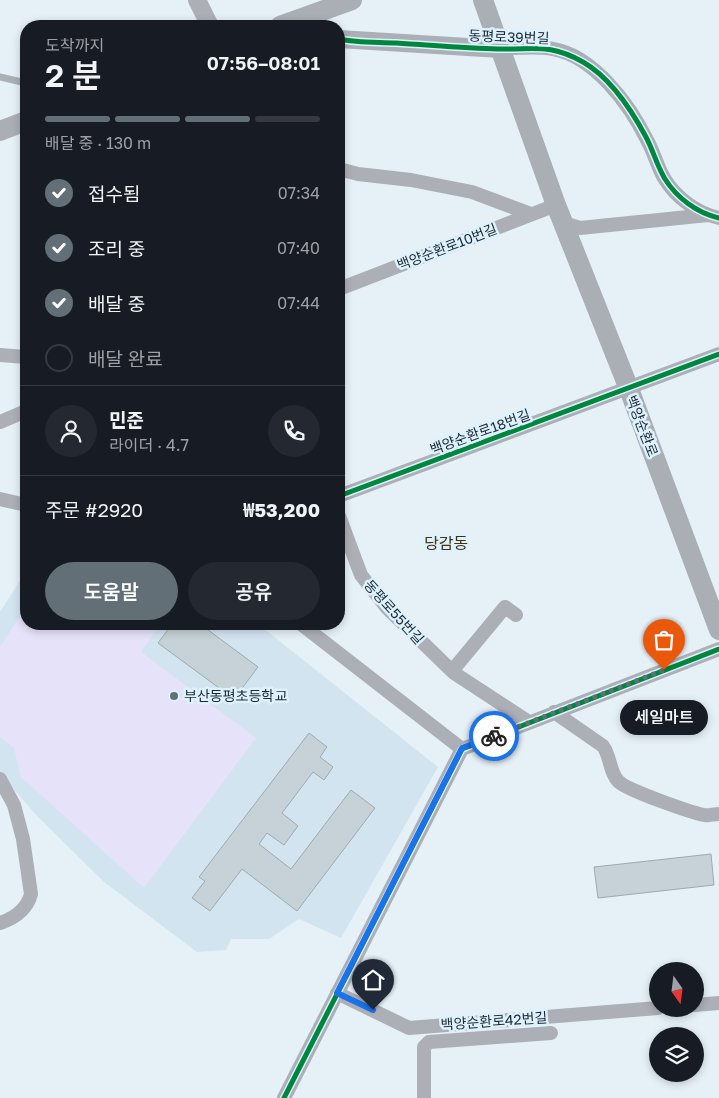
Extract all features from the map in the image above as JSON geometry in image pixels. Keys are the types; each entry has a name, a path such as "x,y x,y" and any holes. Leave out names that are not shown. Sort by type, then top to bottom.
{"main road":[{"path":"297,20 352,0"},
{"name":"백양순환로","path":"483,0 560,214 629,389 719,630"},
{"path":"0,131 20,123"}],"street":[{"path":"197,0 207,20"},
{"name":"동평로39번길","path":"345,39 500,49 555,49 585,63 603,77 632,114 647,139 665,179 693,208 714,216"},
{"path":"345,171 358,174 411,180 472,192 530,214"},
{"name":"백양순환로10번길","path":"345,287 530,214 560,214"},
{"path":"560,214 580,228 714,216"},
{"name":"백양순환로18번길","path":"345,494 719,354"},
{"path":"0,355 20,357"},
{"path":"0,422 20,414"},
{"path":"0,499 20,504"},
{"name":"동평로55번길","path":"345,532 361,575 387,608 452,671 529,722"},
{"path":"452,671 505,607 516,615"},
{"path":"309,630 462,748"},
{"path":"284,1098 462,748 719,649"},
{"path":"554,712 603,746 608,754 611,771 619,782 658,800 705,815 719,814"},
{"path":"0,779 14,805 26,854 31,894 29,902 22,910 11,919 0,923"},
{"name":"백양순환로42번길","path":"337,993 408,1028 649,1009"},
{"path":"704,1004 719,1003"},
{"path":"424,1098 424,1047 429,1042 551,1033"}],"lane":[{"path":"0,77 20,82"}],"shaded area":[{"name":"부산동평초등학교","path":"20,580 20,630 266,630 438,767 341,938 299,919 269,939 231,939 226,950 197,952 104,882 36,815 0,773 0,612"},
{"path":"20,616 20,630 156,630 141,652 256,738 144,888 21,777 14,748 0,737 0,647"}],"building":[{"path":"168,630 208,630 258,667 234,699 158,643"},
{"path":"309,733 327,747 320,757 333,767 324,780 313,772 282,813 298,826 284,845 267,833 259,844 291,869 351,790 375,808 297,911 242,869 210,911 192,898 205,881 199,877"},
{"path":"711,854 714,885 598,898 594,867"}],"cycle path":[{"path":"345,40 485,49 542,49 561,52 571,56 583,62 603,77 627,105 640,126 662,174 675,192 688,204 719,218"},
{"path":"345,494 719,354"},
{"path":"284,1098 462,749 719,649"}],"way so far":[{"path":"494,736 664,670"}],"place":[{"name":"세일마트","path":"664,670"},
{"name":"부산동평초등학교","path":"174,696"}],"district":[{"name":"당감동","path":"446,543"}],"route":[{"path":"373,1010 337,993 462,748 494,736"}]}
